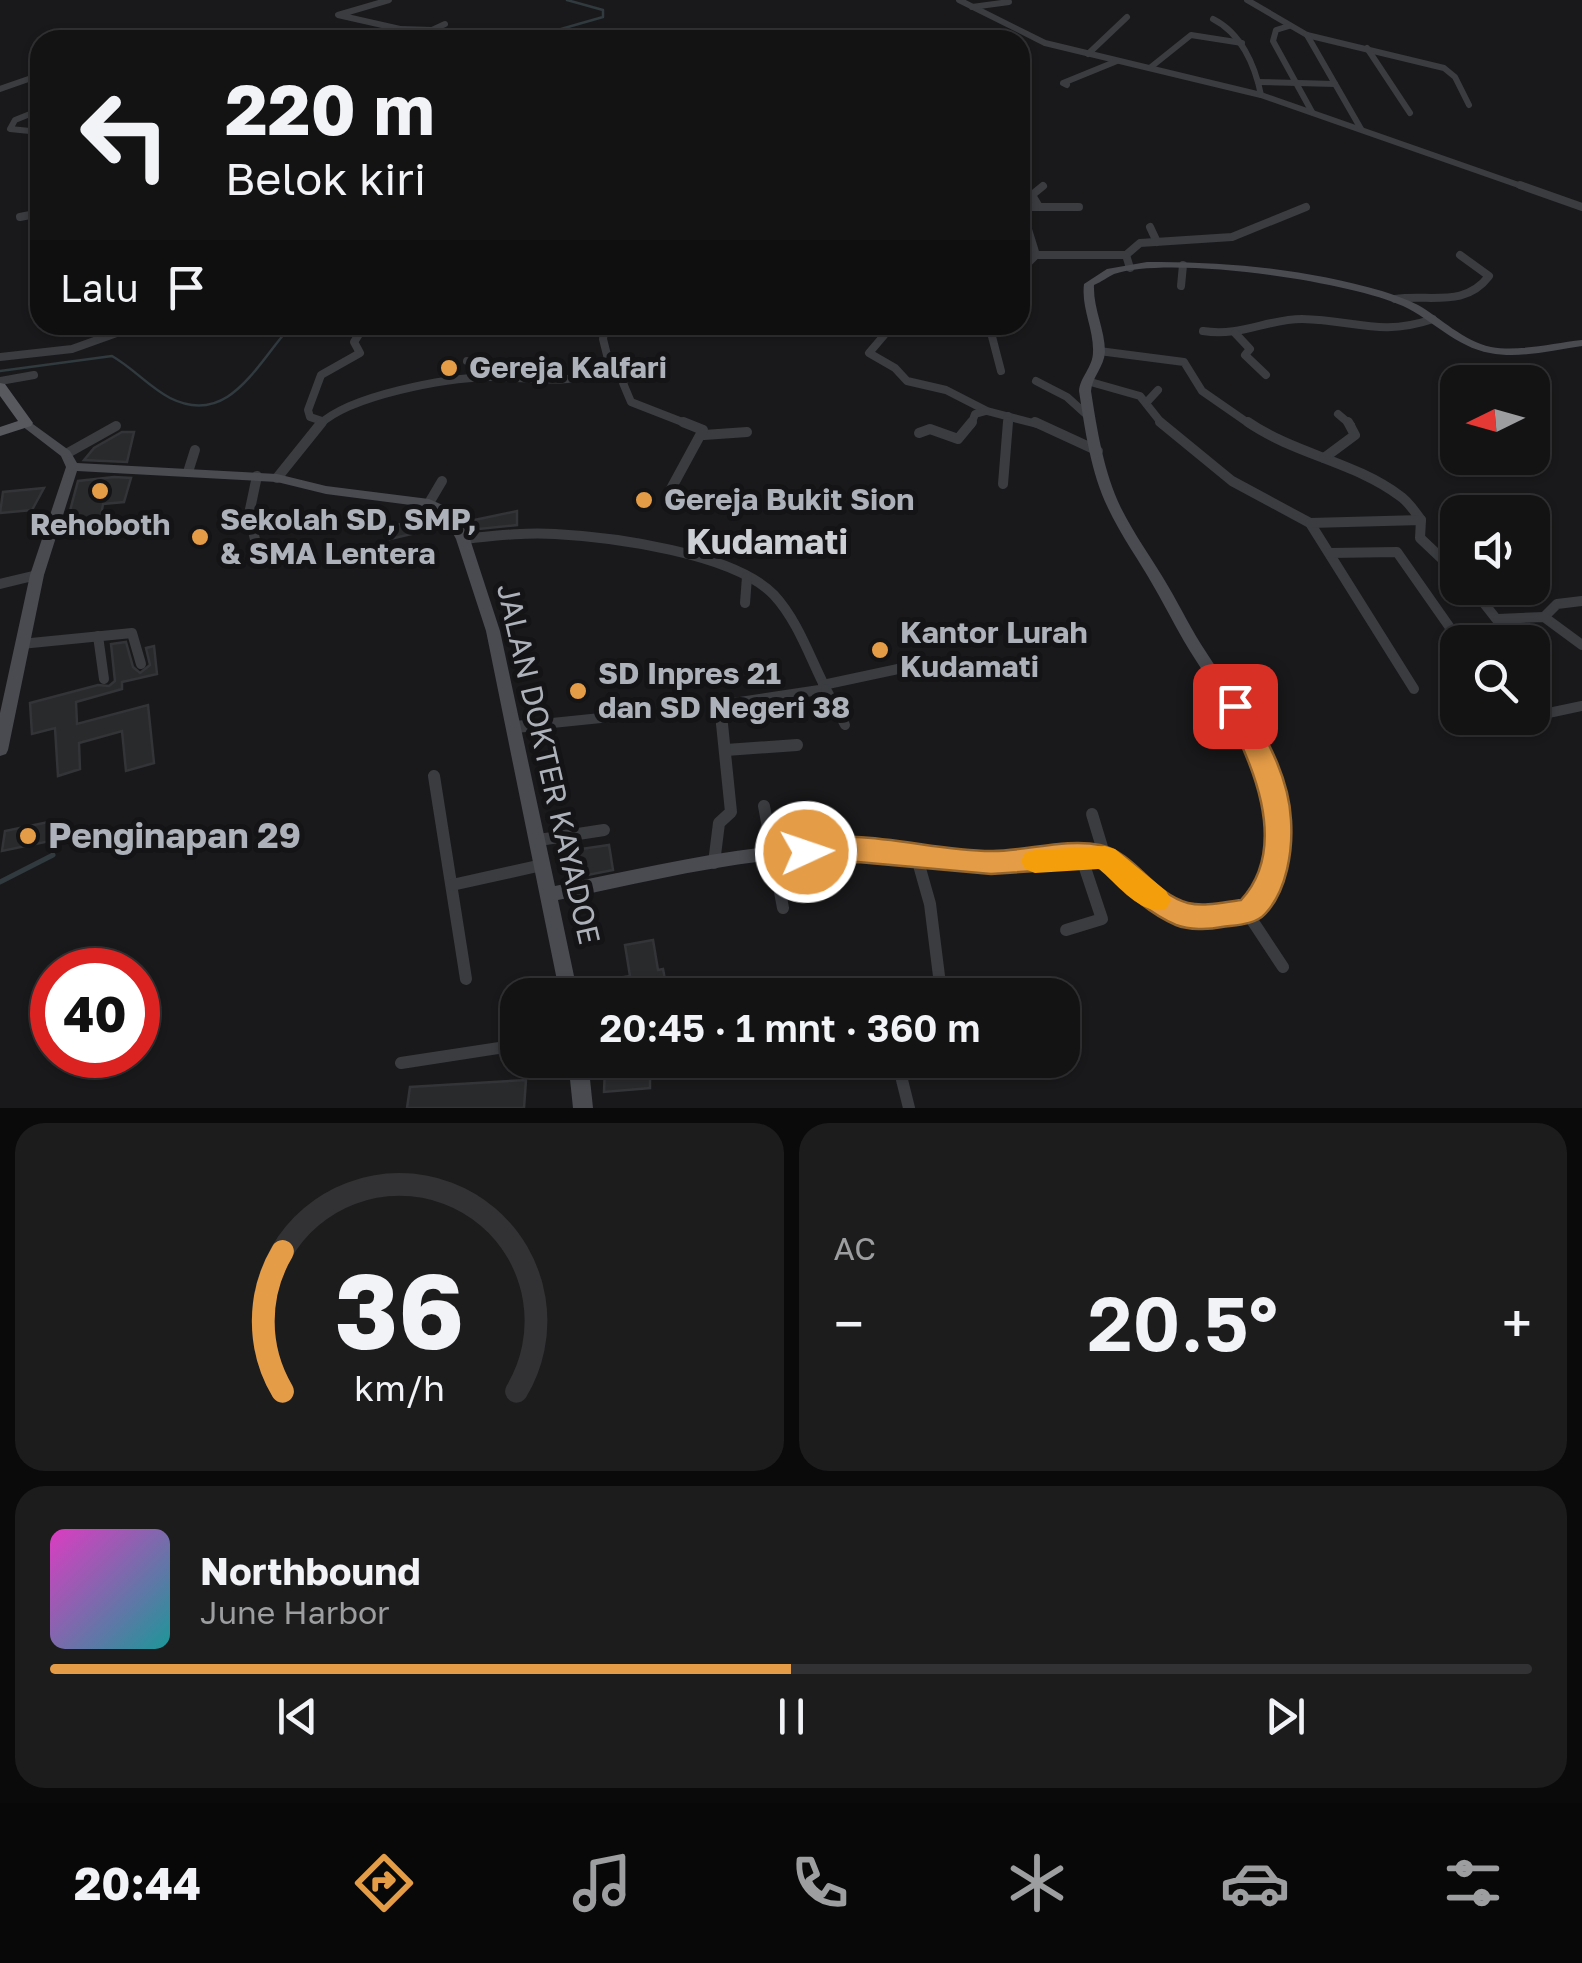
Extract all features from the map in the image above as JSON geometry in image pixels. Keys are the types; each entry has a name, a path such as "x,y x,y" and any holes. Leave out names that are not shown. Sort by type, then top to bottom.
{"main road":[{"path":"0,384 26,423 0,432"}],"street":[{"path":"389,0 338,15 400,29 432,30 446,24"},
{"path":"959,0 1016,30"},
{"path":"1247,0 1307,35 1444,68 1455,77 1469,105"},
{"path":"971,8 1009,2"},
{"path":"1088,54 1127,17"},
{"path":"1213,19 1224,24 1242,43 1262,95"},
{"path":"1288,26 1276,30 1272,38 1312,113"},
{"path":"1151,67 1191,35 1242,43"},
{"path":"1307,35 1362,130"},
{"path":"1030,37 1262,95 1582,207"},
{"path":"1366,47 1410,113"},
{"path":"1067,85 1064,82 1118,60"},
{"path":"0,89 30,79"},
{"path":"1258,82 1335,84"},
{"path":"30,114 15,120 10,130 30,127"},
{"path":"1038,205 1032,194 1043,186"},
{"path":"1030,206 1079,207"},
{"path":"1030,261 1036,255 1126,255 1140,243 1232,237 1306,207"},
{"path":"20,217 30,215"},
{"path":"1150,227 1157,242"},
{"path":"1030,236 1036,255"},
{"path":"1126,255 1130,268"},
{"path":"1092,814 1105,857 1156,900 1183,915 1246,911 1254,906 1270,880 1277,849 1278,816 1266,765 1248,726 1198,652 1106,490 1096,430 1084,400 1099,351 1088,301 1089,284 1102,273 1183,265 1258,270 1395,299 1461,300 1471,296 1489,276 1460,255"},
{"path":"1182,286 1183,265"},
{"path":"1395,299 1492,350 1582,342"},
{"path":"1203,331 1224,336 1293,319 1400,330 1433,319"},
{"path":"1235,333 1250,349 1245,355 1266,375"},
{"path":"0,357 72,349 111,335"},
{"path":"322,421 310,417 308,410 320,375 360,353 354,342 359,335"},
{"path":"604,335 609,364"},
{"path":"884,335 869,354 895,368 907,381 946,390 988,411 1030,420 1098,451"},
{"path":"992,335 1000,371"},
{"path":"1099,351 1184,362 1202,391 1266,435 1401,496 1421,520 1420,538 1440,557"},
{"path":"467,361 486,366 489,377"},
{"path":"277,478 322,421 336,411 446,382 489,377 563,380 604,369 609,364"},
{"path":"609,364 630,373 623,383 632,402 701,427 704,435"},
{"path":"0,384 34,375"},
{"path":"1036,381 1066,397 1088,416"},
{"path":"1088,381 1134,393 1156,418 1232,481 1310,523 1414,689"},
{"path":"1146,403 1158,390"},
{"path":"919,433 930,429 958,439 970,429 975,414 988,411"},
{"path":"1324,458 1355,435 1354,426 1338,414"},
{"path":"1003,484 1008,416"},
{"path":"26,423 69,460 277,478 326,490 428,502 442,481"},
{"path":"1,744 21,644 69,460 116,426"},
{"path":"704,435 747,432"},
{"path":"666,498 704,435"},
{"path":"188,472 196,450"},
{"path":"257,476 248,514 258,552"},
{"name":"JALAN DOKTER KAYADOE","path":"428,502 449,513 462,539 492,631 565,978"},
{"path":"1310,523 1421,520"},
{"path":"462,539 560,534 674,555 762,585 779,602 844,724"},
{"path":"1330,553 1397,552 1448,625"},
{"path":"0,584 38,574"},
{"path":"744,603 747,578"},
{"path":"1544,617 1557,604 1582,601"},
{"path":"1486,605 1502,625"},
{"path":"1498,619 1544,617 1582,645"},
{"path":"21,644 134,634 141,664"},
{"path":"98,636 104,679"},
{"path":"714,862 719,824 731,812 720,705 825,687 898,669"},
{"path":"1550,713 1582,706"},
{"path":"515,727 630,715"},
{"path":"726,750 797,745"},
{"path":"434,776 466,978"},
{"path":"764,806 783,908"},
{"path":"539,840 604,830"},
{"path":"550,894 714,862 838,849 991,863 1105,857"},
{"path":"1066,930 1102,919 1080,856"},
{"path":"917,858 930,904 939,978"},
{"path":"452,886 542,866"},
{"path":"1246,911 1283,966"},
{"path":"401,1064 500,1048"},
{"path":"580,1078 583,1108"},
{"path":"902,1078 910,1108"}],"building":[{"path":"122,432 134,432 127,462 84,460 94,448"},
{"name":"Rehoboth","path":"131,478 124,502 103,504 99,528 64,533 78,481"},
{"path":"44,488 32,510 0,513 3,492"},
{"path":"517,511 517,525 469,530 465,522"},
{"path":"430,518 433,529 390,539 387,527"},
{"path":"126,642 133,667 140,673 150,665 146,648 154,646 157,674 122,682 122,689 76,702 77,724 148,705 154,763 126,771 122,731 79,743 80,769 58,776 55,728 32,734 30,703 98,685 109,686 115,681 111,644"},
{"name":"Penginapan 29","path":"53,821 50,841 2,851 5,831"},
{"path":"609,845 613,870 577,877 574,850"},
{"path":"653,940 658,970 663,969 665,978 618,978 630,976 625,945"},
{"path":"605,1078 650,1078 650,1088 604,1092"},
{"path":"526,1080 524,1108 407,1108 410,1087"}],"waterway":[{"path":"560,30 603,17 603,10 567,0"},
{"path":"0,371 112,356 170,398 191,405 209,404 240,387 284,335"},
{"path":"0,882 53,855"}],"slow traffic":[{"path":"1035,861 1105,857 1156,900"}],"place":[{"name":"Gereja Kalfari","path":"449,368"},
{"name":"Rehoboth","path":"100,491"},
{"name":"Gereja Bukit Sion","path":"644,500"},
{"name":"Sekolah SD, SMP, & SMA Lentera","path":"200,537"},
{"name":"Kantor Lurah Kudamati","path":"880,650"},
{"name":"SD Inpres 21 dan SD Negeri 38","path":"578,691"},
{"name":"Penginapan 29","path":"28,836"}],"district":[{"name":"Kudamati","path":"767,542"}],"route":[{"path":"806,852 858,850 991,863 1095,855 1112,860 1156,900 1183,915 1246,911 1262,896 1270,880 1277,849 1278,816 1262,753 1235,706"}]}
